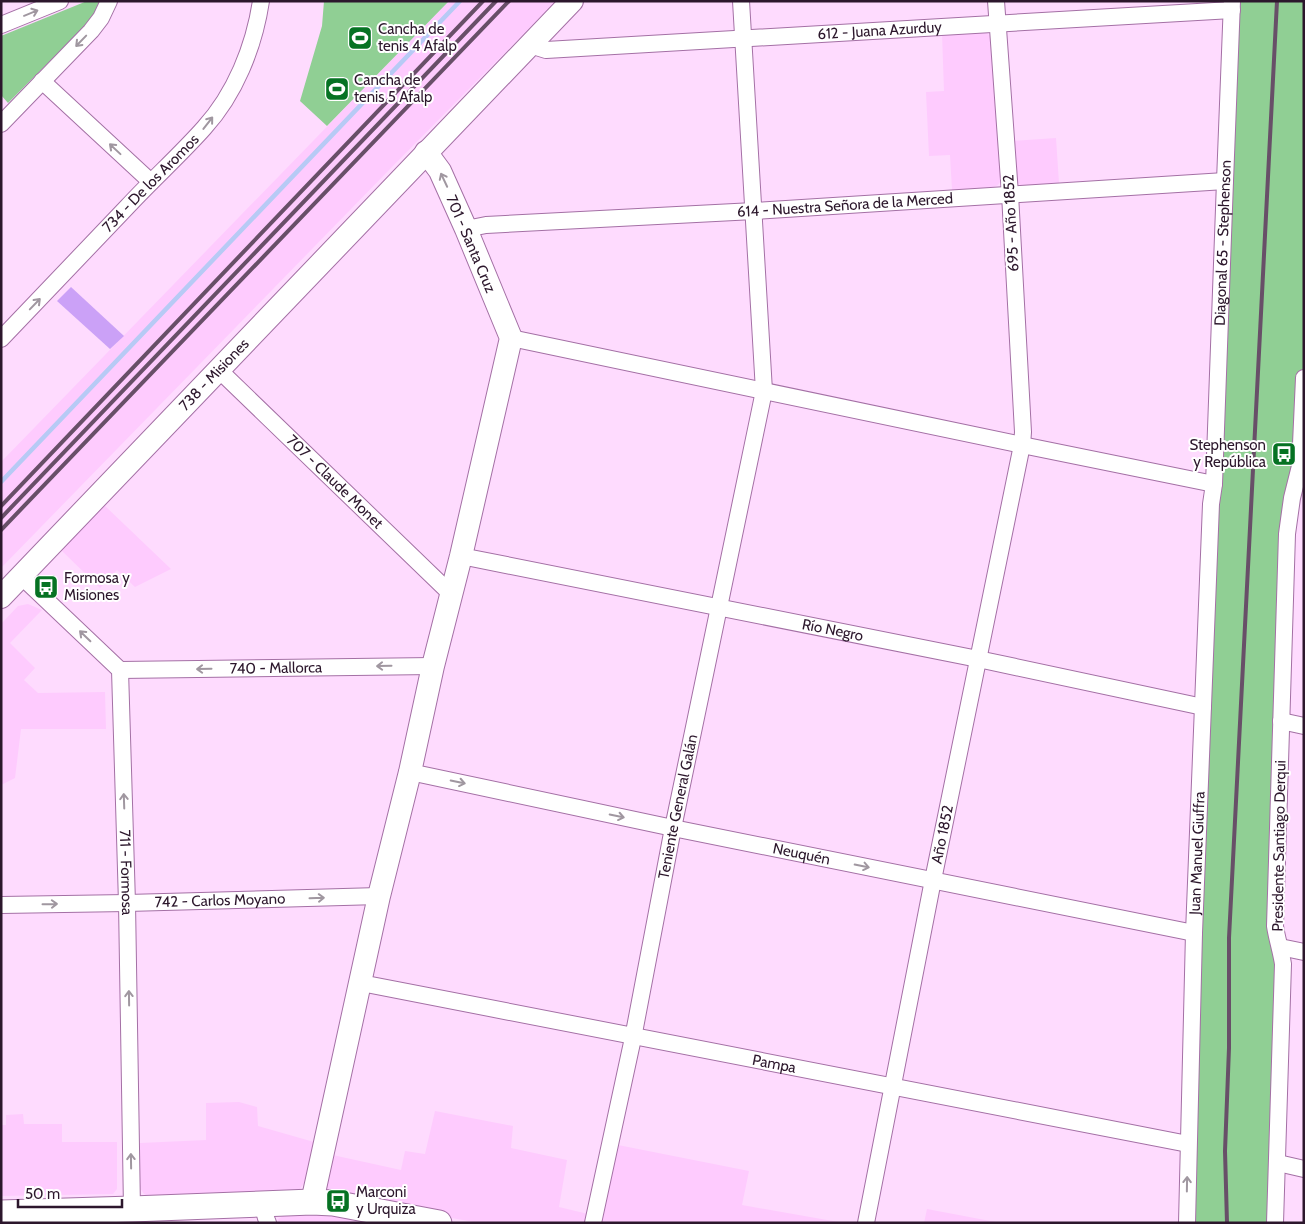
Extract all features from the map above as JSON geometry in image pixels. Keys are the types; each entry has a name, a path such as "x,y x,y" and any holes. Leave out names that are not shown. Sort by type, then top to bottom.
{"main road":[{"path":"1,1213 132,1210 178,1215 265,1213 312,1202 333,1203 438,1223"}],"street":[{"path":"1,26 60,1"},
{"path":"1,124 91,31 110,1"},
{"name":"734 - De los Aromos","path":"1,339 205,127 226,98 238,76 255,28 261,1"},
{"name":"738 - Misiones","path":"1,597 572,1"},
{"name":"Teniente General Galán","path":"593,1223 633,1038 673,828 764,391 741,1"},
{"name":"695 - Año 1852","path":"996,1 1010,194 1023,432 1022,445"},
{"name":"612 - Juana Azurduy","path":"530,45 546,50 997,23 1232,6"},
{"name":"Diagonal 65 - Stephenson","path":"1214,484 1232,6"},
{"path":"42,82 151,182"},
{"name":"701 - Santa Cruz","path":"426,152 440,171 511,338"},
{"name":"614 - Nuestra Señora de la Merced","path":"466,229 486,225 754,211 1224,181"},
{"path":"312,1202 379,896 410,772 433,666 461,556 511,338 1214,484"},
{"name":"707 - Claude Monet","path":"219,370 451,594"},
{"path":"1298,500 1302,464 1304,378"},
{"name":"Año 1852","path":"866,1223 932,880 1022,445"},
{"name":"Juan Manuel Giuffra","path":"1187,1223 1194,933 1211,514 1214,484"},
{"name":"Presidente Santiago Derqui","path":"1275,1223 1282,964 1275,926 1281,721 1287,534 1298,500"},
{"name":"Río Negro","path":"461,556 978,659 1203,707"},
{"path":"21,576 120,670"},
{"name":"740 - Mallorca","path":"120,670 433,666"},
{"name":"711 - Formosa","path":"120,670 127,903 132,1210"},
{"path":"1281,721 1304,726"},
{"name":"Neuquén","path":"410,772 673,828 1194,933"},
{"name":"742 - Carlos Moyano","path":"1,905 379,896"},
{"path":"1280,947 1304,952"},
{"name":"Pampa","path":"360,983 633,1038 1188,1144"},
{"path":"1278,1163 1304,1168"}],"shaded area":[{"path":"449,1 556,1 1,568 1,462"},
{"path":"984,30 993,41 1002,179 994,187 952,190 950,155 929,156 926,92 944,91 942,33"},
{"path":"1056,138 1059,183 1022,186 1018,183 1015,179 1012,141"},
{"path":"103,504 171,569 135,587 117,570 100,588 60,549"},
{"path":"28,604 42,610 10,643 35,668 24,680 38,693 105,692 106,729 21,729 15,778 1,785 1,624 18,606"},
{"path":"239,1102 257,1107 258,1126 314,1142 304,1183 298,1192 152,1198 144,1194 140,1188 140,1143 206,1140 206,1103"},
{"path":"435,1111 513,1126 511,1148 567,1160 559,1207 588,1214 586,1223 479,1223 343,1198 328,1190 324,1183 328,1154 401,1170 405,1151 425,1154"},
{"path":"23,1114 24,1124 62,1124 62,1142 117,1142 117,1189 113,1194 1,1196 1,1125 6,1125 6,1115"},
{"path":"618,1145 749,1171 742,1205 844,1223 602,1223"},
{"path":"927,1209 1001,1223 924,1223"},
{"path":"327,1215 366,1223 278,1223 278,1219 283,1216"}],"green space":[{"path":"87,1 100,1 101,3 94,17 8,103 1,95 1,36"},
{"path":"324,1 449,1 327,126 300,101 322,26"},
{"path":"1233,1 1304,1 1304,378 1292,498 1275,1223 1187,1223"}],"building":[{"path":"71,287 124,336 110,349 57,301"}],"waterway":[{"path":"1,482 460,1"}],"railway":[{"path":"1,506 483,1"},
{"path":"1,518 496,1"},
{"path":"1,530 509,1"},
{"path":"1227,1223 1225,1151 1229,1048 1229,938 1277,1"}],"place":[{"name":"Cancha de tenis 4 Afalp","path":"360,38"},
{"name":"Cancha de tenis 5 Afalp","path":"337,89"},
{"name":"Stephenson y República","path":"1284,454"},
{"name":"Formosa y Misiones","path":"46,587"},
{"name":"Marconi y Urquiza","path":"338,1201"}]}
